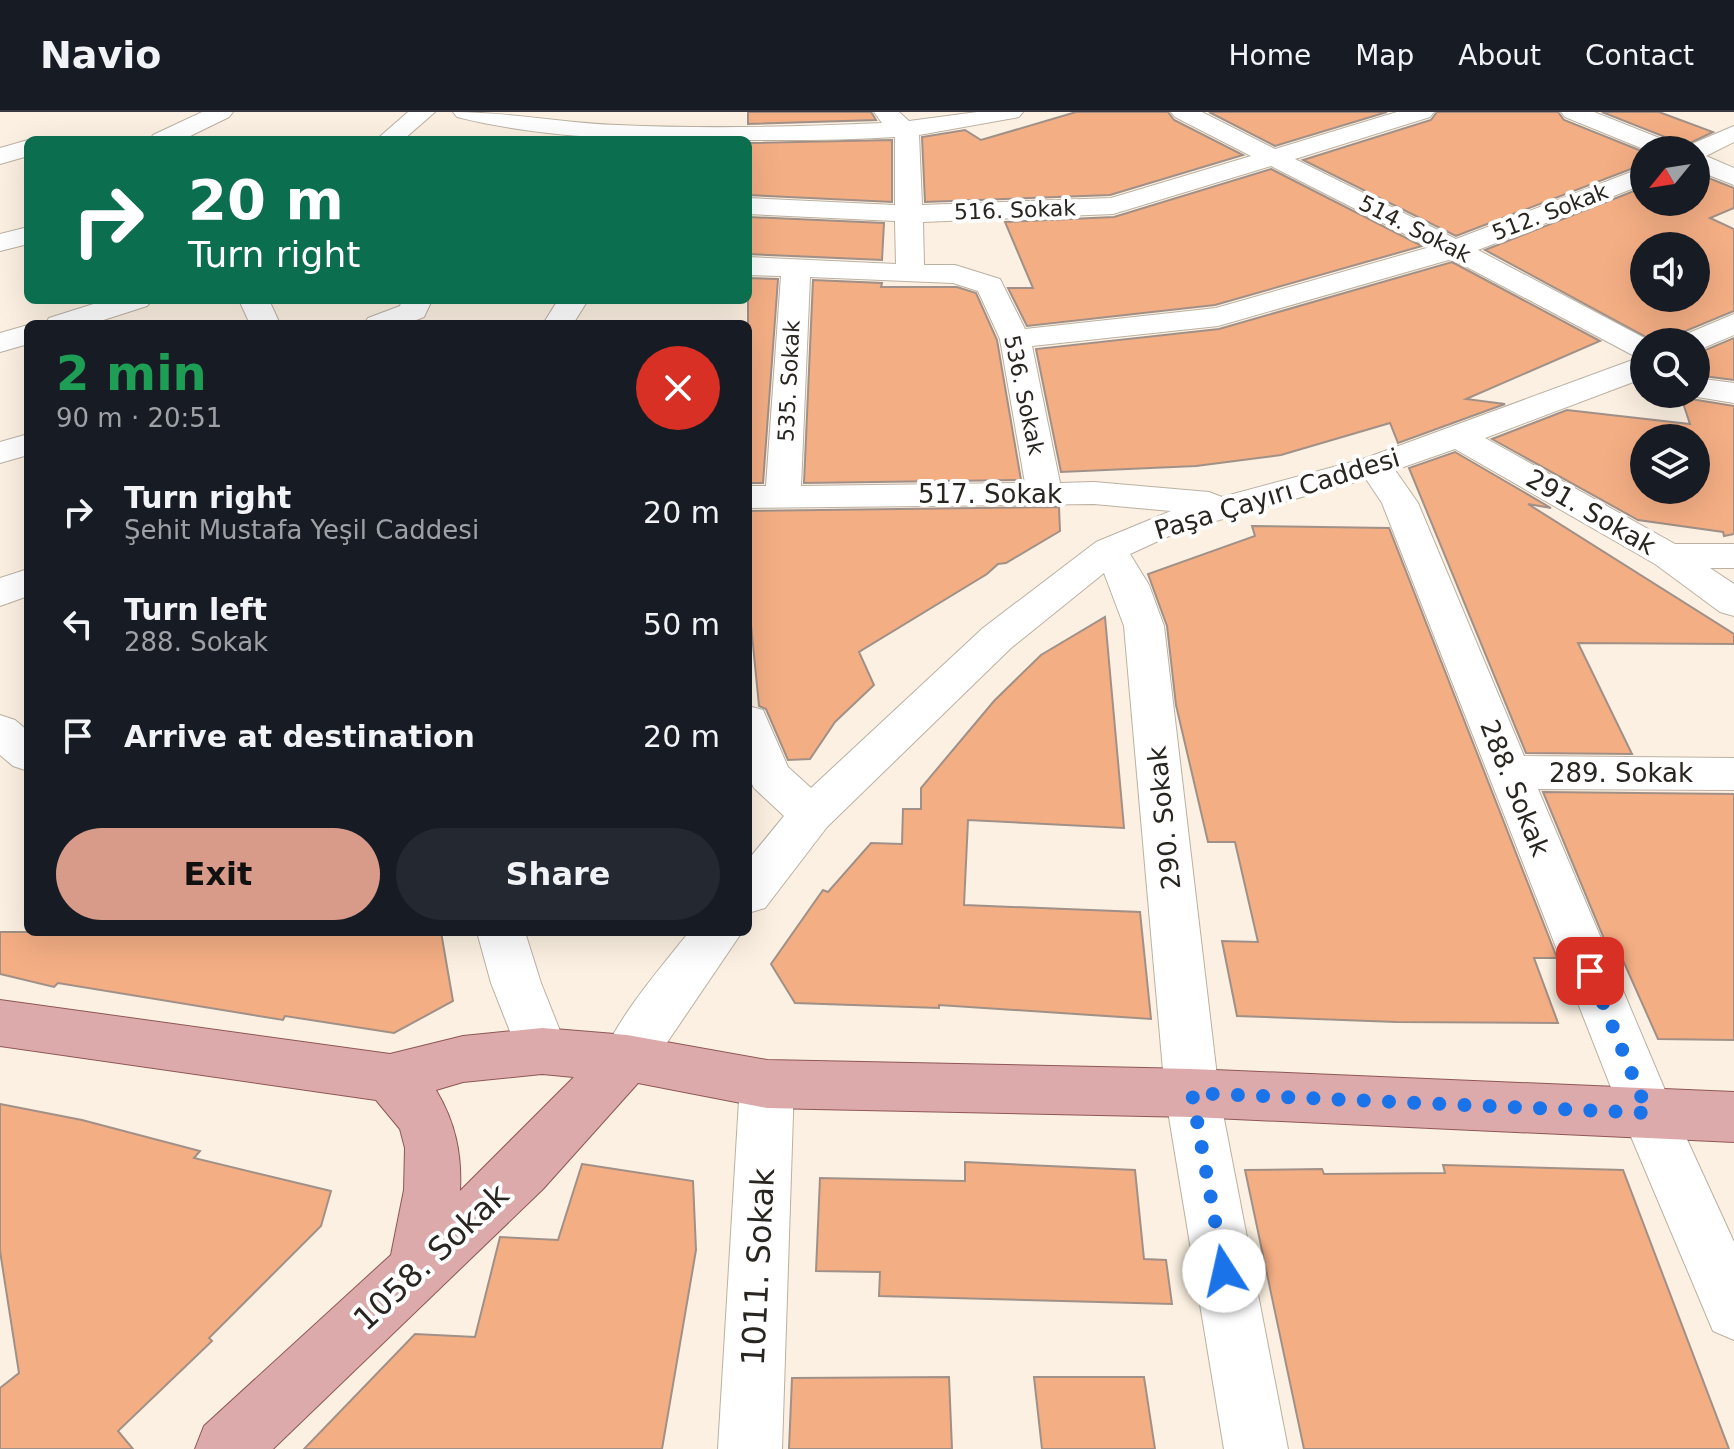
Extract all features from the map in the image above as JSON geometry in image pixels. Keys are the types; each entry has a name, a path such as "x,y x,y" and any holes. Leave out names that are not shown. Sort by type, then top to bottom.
{"main road":[{"path":"0,1023 390,1078 463,1059 542,1051 627,1058 767,1084 1192,1093 1734,1117"},
{"name":"1058. Sokak","path":"227,1449 523,1170 627,1058"},
{"path":"390,1078 420,1112 431,1148 435,1178 417,1270"}],"street":[{"path":"170,136 221,112"},
{"path":"393,136 423,112"},
{"path":"692,136 895,121 972,122 1011,112"},
{"name":"514. Sokak","path":"1183,112 1455,249 1630,343"},
{"name":"516. Sokak","path":"752,206 908,214 1113,206 1422,112"},
{"path":"1573,112 1633,136"},
{"path":"478,114 540,125 666,136"},
{"path":"752,266 910,273 908,214 895,121"},
{"path":"1710,144 1734,133"},
{"path":"0,156 24,149"},
{"path":"1710,167 1734,177"},
{"name":"512. Sokak","path":"1015,339 1218,317 1455,249 1630,180"},
{"path":"0,243 24,236"},
{"name":"535. Sokak","path":"765,496 796,269"},
{"name":"536. Sokak","path":"910,273 955,274 990,285 1015,339 1045,494"},
{"path":"73,320 124,304"},
{"path":"389,320 413,311 416,304"},
{"path":"1710,335 1734,323"},
{"path":"0,343 24,335"},
{"name":"Paşa Çayırı Caddesi","path":"752,889 811,815 997,638 1109,550 1167,523 1375,466 1630,377"},
{"path":"1710,390 1734,393"},
{"name":"291. Sokak","path":"1457,436 1668,556 1734,556"},
{"path":"0,453 24,445"},
{"name":"288. Sokak","path":"1375,466 1400,503 1648,1113 1734,1310"},
{"name":"517. Sokak","path":"765,496 1094,493 1231,505"},
{"name":"290. Sokak","path":"1109,550 1130,585 1144,626 1192,1093 1256,1449"},
{"path":"1668,556 1734,603"},
{"path":"0,593 24,583"},
{"path":"0,731 24,752"},
{"path":"752,731 770,776 811,815"},
{"name":"289. Sokak","path":"1508,772 1734,774"},
{"path":"502,936 542,1051"},
{"path":"627,1058 668,996 715,936"},
{"name":"1011. Sokak","path":"750,1449 767,1084"}],"building":[{"path":"748,112 871,112 876,120 748,124"},
{"path":"1076,112 1168,112 1174,120 1243,155 1110,195 925,202 922,137 965,130 981,140"},
{"path":"1209,112 1387,112 1275,146"},
{"path":"1437,112 1558,112 1564,120 1630,146 1630,169 1456,236 1303,160 1431,120"},
{"path":"1602,112 1659,112 1713,132 1705,136 1663,136"},
{"path":"892,140 892,202 752,195 752,143"},
{"path":"1271,169 1422,246 1215,305 1027,326 1008,288 1033,288 1005,222 1114,217"},
{"path":"1710,179 1734,188 1734,208 1710,218 1734,229 1734,311 1693,328 1630,328 1485,250 1630,193 1630,216 1710,216"},
{"path":"752,217 884,223 882,260 752,254"},
{"path":"1452,262 1600,341 1466,399 1505,404 1398,443 1390,423 1281,455 1196,466 1061,472 1036,349 1219,329"},
{"path":"752,278 778,279 763,483 752,483 752,320 748,320 748,304 752,304"},
{"path":"813,280 882,283 881,287 957,287 976,293 997,340 1021,480 804,483"},
{"path":"1734,338 1734,380 1710,377 1710,348"},
{"path":"1710,402 1734,406 1734,534 1724,536 1723,532 1638,520 1492,439 1567,410 1690,424 1685,408 1710,408"},
{"path":"1455,452 1551,508 1528,504 1734,634 1734,644 1578,643 1632,754 1526,753 1409,468"},
{"path":"1059,507 1060,531 1006,563 998,564 987,574 859,652 874,685 835,722 810,759 788,760 766,709 759,706 752,635 752,511"},
{"path":"1252,526 1389,528 1557,958 1534,958 1558,1023 1396,1022 1237,1016 1222,941 1258,942 1235,842 1208,842 1176,705 1167,626 1148,574 1255,536"},
{"path":"1105,617 1124,828 968,820 964,905 1140,912 1151,1019 939,1005 939,1008 795,1003 771,964 823,890 828,892 871,843 902,844 903,809 921,809 921,788 994,701 1041,655"},
{"path":"1543,792 1734,794 1734,1040 1658,1039 1622,958 1612,958"},
{"path":"0,932 24,932 24,936 442,936 453,1001 394,1033 285,1016 283,1020 58,983 54,987 0,974"},
{"path":"0,1104 82,1120 200,1151 194,1158 331,1191 321,1226 209,1338 212,1341 118,1431 133,1449 0,1449 0,1388 19,1373 0,1251"},
{"path":"965,1162 1135,1170 1144,1259 1166,1260 1172,1304 879,1296 880,1272 816,1271 820,1178 965,1181"},
{"path":"582,1164 693,1181 696,1250 662,1449 304,1449 415,1334 475,1337 500,1237 558,1240"},
{"path":"1443,1165 1623,1170 1729,1449 1304,1449 1245,1170 1322,1169 1324,1174 1445,1173"},
{"path":"949,1377 952,1449 789,1449 792,1378"},
{"path":"1034,1377 1144,1377 1155,1449 1042,1449"}],"route":[{"path":"1224,1271 1192,1093 1648,1113 1590,971"}]}
